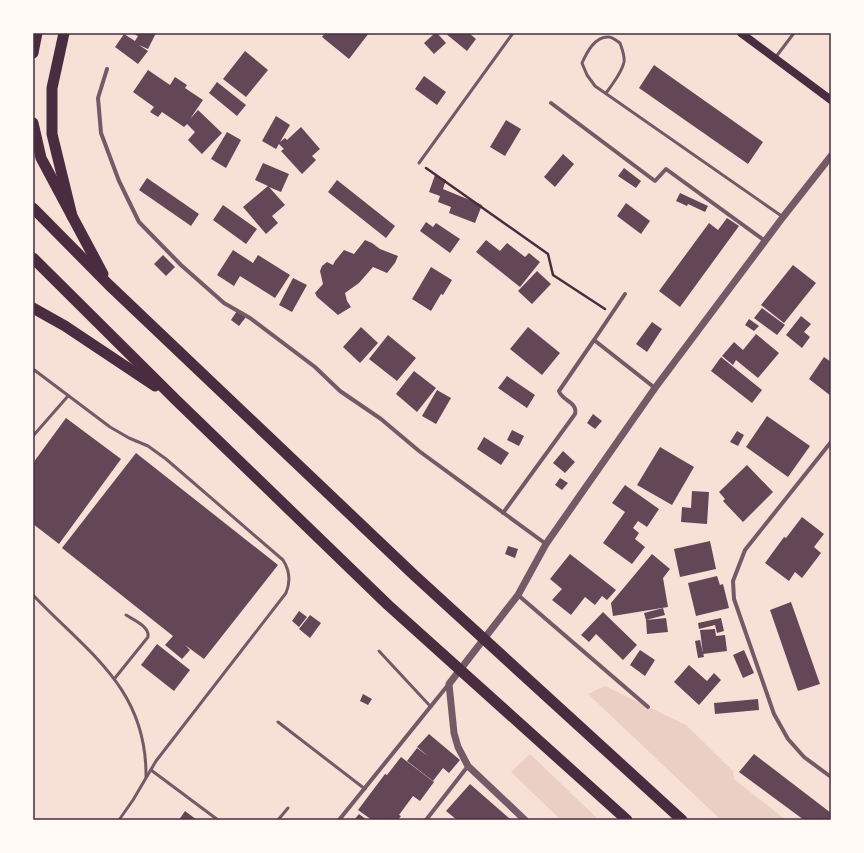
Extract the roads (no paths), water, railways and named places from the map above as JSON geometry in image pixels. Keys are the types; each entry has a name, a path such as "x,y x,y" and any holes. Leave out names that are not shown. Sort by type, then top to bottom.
{"highway":[{"path":"33,52 37,33"},
{"path":"64,33 52,88 52,134 72,216"},
{"path":"33,123 41,158 109,285"},
{"path":"33,208 109,285 414,575 682,820"},
{"path":"33,258 177,401 388,605 627,820"},
{"path":"33,308 65,326 177,401"}],"main road":[{"path":"741,33 831,100"}],"street":[{"path":"107,68 98,98 101,133 119,182 140,222 181,265 224,303 250,318 315,366 340,391 381,419 419,451 546,544"},
{"path":"551,103 655,181 666,169 765,241"},
{"path":"339,820 449,684 518,595 546,544 654,388 831,156"},
{"path":"503,513 576,414 574,406 560,395 559,391 625,294"},
{"path":"594,340 654,388"},
{"path":"831,442 745,550 733,581 734,599 774,714 788,739 804,757 831,777"},
{"path":"518,595 648,707"},
{"path":"449,684 454,733 458,747 468,766 525,820"},
{"path":"426,820 468,766"}],"lane":[{"path":"419,163 513,33"},
{"path":"775,58 794,33"},
{"path":"606,93 613,85 624,63 624,54 620,43 609,37 600,39 588,50 582,63 587,75 595,86 783,217"},
{"path":"33,369 119,434 148,446 166,459 283,560 288,570 289,582 286,592 156,761 134,800 119,820"},
{"path":"33,436 68,396"},
{"path":"33,595 103,664 125,693 139,726 145,756 146,779"},
{"path":"115,678 148,637 147,629 126,615"},
{"path":"379,651 431,706"},
{"path":"278,722 364,789"},
{"path":"151,770 218,820"},
{"path":"278,820 288,808"}]}
